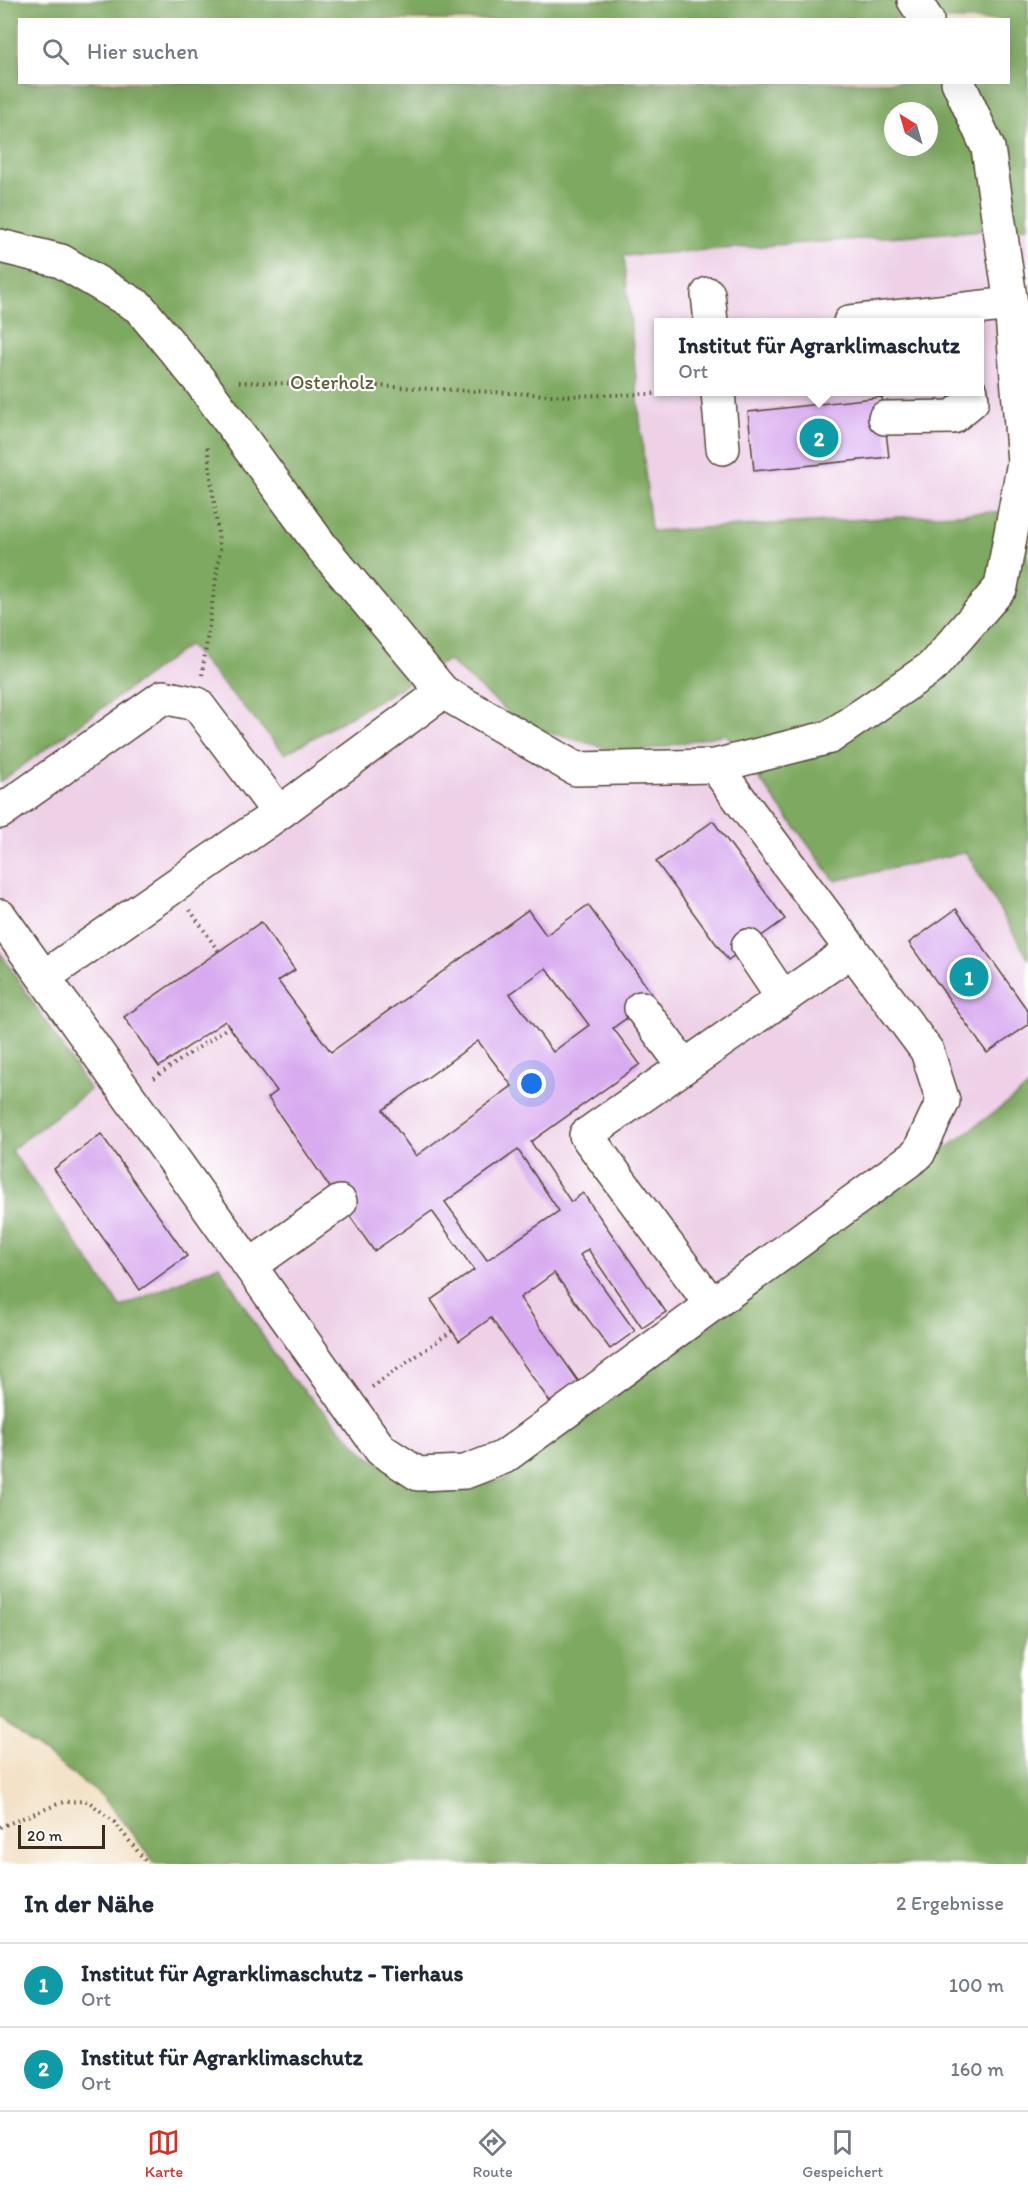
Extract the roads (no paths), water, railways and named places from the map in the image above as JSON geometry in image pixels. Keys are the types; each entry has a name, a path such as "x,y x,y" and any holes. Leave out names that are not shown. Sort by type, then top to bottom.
{"lane":[{"path":"914,0 926,18"},
{"path":"938,18 945,0"},
{"path":"0,246 61,261 139,307 200,381 321,546 443,692 576,769 715,766 830,737 932,667 1001,587 1026,462 1011,304 988,148 959,84"},
{"path":"925,318 962,316 1011,304"},
{"path":"718,396 723,448"},
{"path":"885,418 953,417 972,401 971,396"},
{"path":"44,978 279,813 443,692"},
{"path":"0,812 163,697 197,704 279,813"},
{"path":"0,915 381,1450 418,1474 465,1472 504,1457 918,1154 944,1101 927,1051 715,766"},
{"path":"748,946 783,998"},
{"path":"711,1304 586,1134 623,1093 684,1066 852,950"},
{"path":"641,1008 684,1066"},
{"path":"250,1266 340,1202"}],"place":[{"name":"Institut für Agrarklimaschutz","path":"819,438"},
{"name":"Institut für Agrarklimaschutz - Tierhaus","path":"969,977"}],"park label":[{"name":"Osterholz","path":"332,382"}]}
